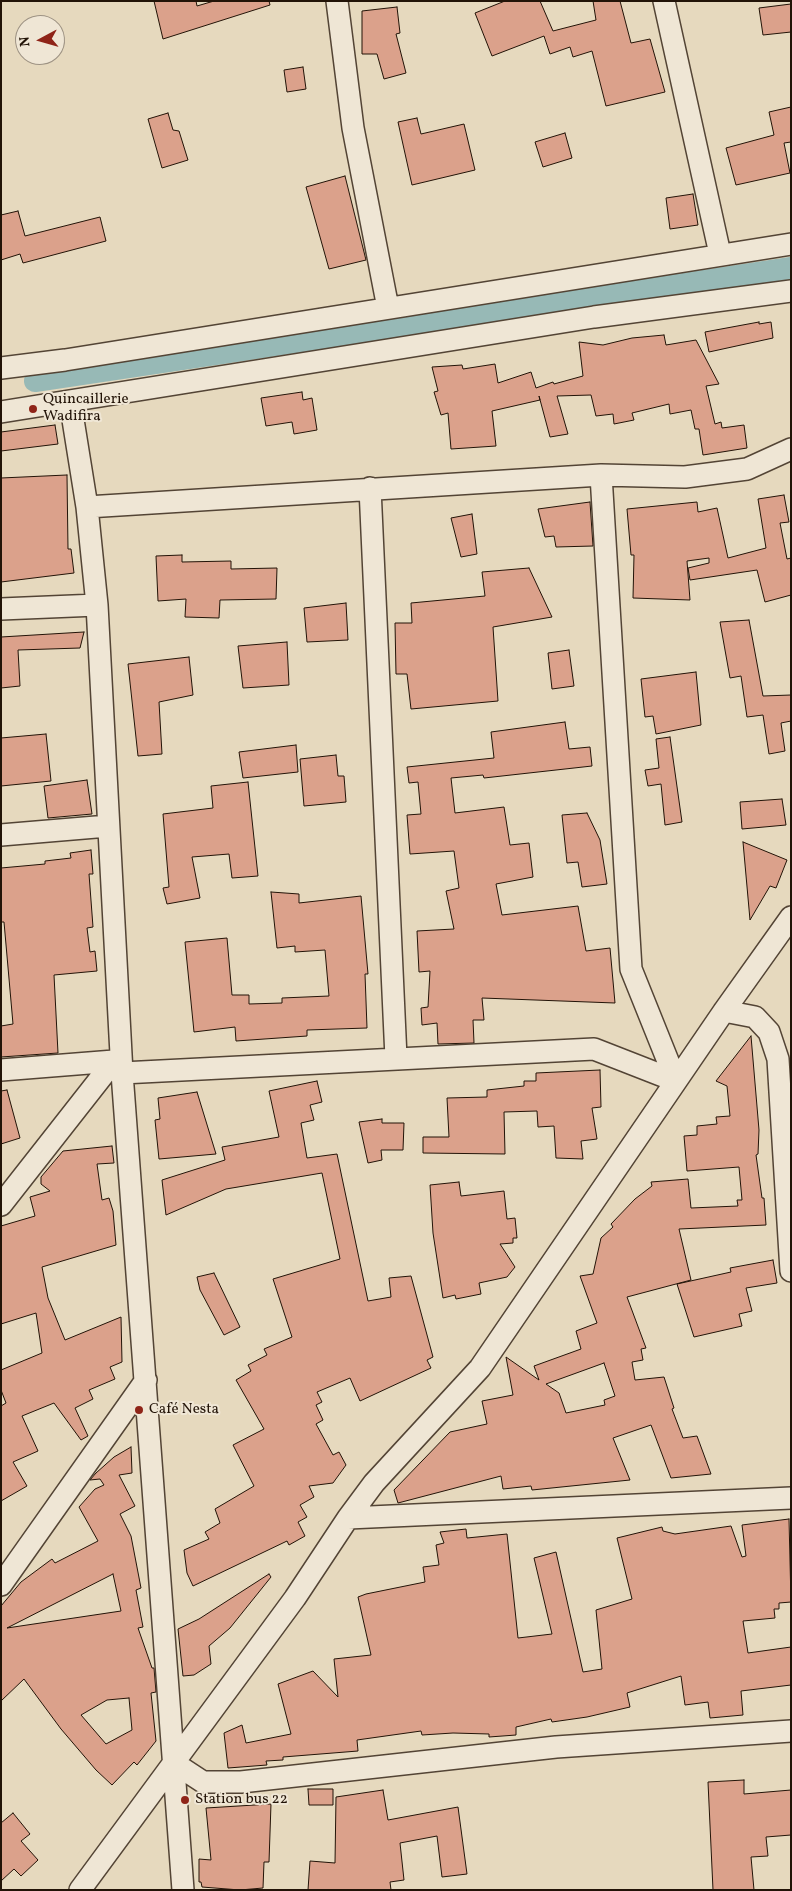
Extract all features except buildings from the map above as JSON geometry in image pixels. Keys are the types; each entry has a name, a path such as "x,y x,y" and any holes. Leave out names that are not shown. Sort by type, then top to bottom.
{"street":[{"path":"337,1 353,128 388,308"},
{"path":"664,1 720,254"},
{"path":"1,368 65,360 388,308 632,272 720,254 791,244"},
{"path":"1,412 594,317 791,291"},
{"path":"70,401 87,507 97,605 118,1066 146,1380 183,1890"},
{"path":"87,507 601,475 685,477 747,469 791,449"},
{"path":"601,475 631,969 676,1081"},
{"path":"370,488 396,1058"},
{"path":"1,609 97,605"},
{"path":"1,836 108,826"},
{"path":"80,1890 295,1598 348,1518 374,1483 480,1368 724,1011 788,925"},
{"path":"724,1011 755,1017 769,1032 778,1059 791,1271"},
{"path":"1,1070 396,1058 594,1049 676,1081"},
{"path":"1,1205 118,1066"},
{"path":"1,1585 146,1380"},
{"path":"348,1518 791,1498"},
{"path":"174,1763 203,1782 242,1782 556,1747 791,1731"}],"waterway":[{"path":"35,381 791,268"}],"place":[{"name":"Quincaillerie Wadifira","path":"33,409"},
{"name":"Café Nesta","path":"139,1410"},
{"name":"Station bus 22","path":"185,1800"}]}
